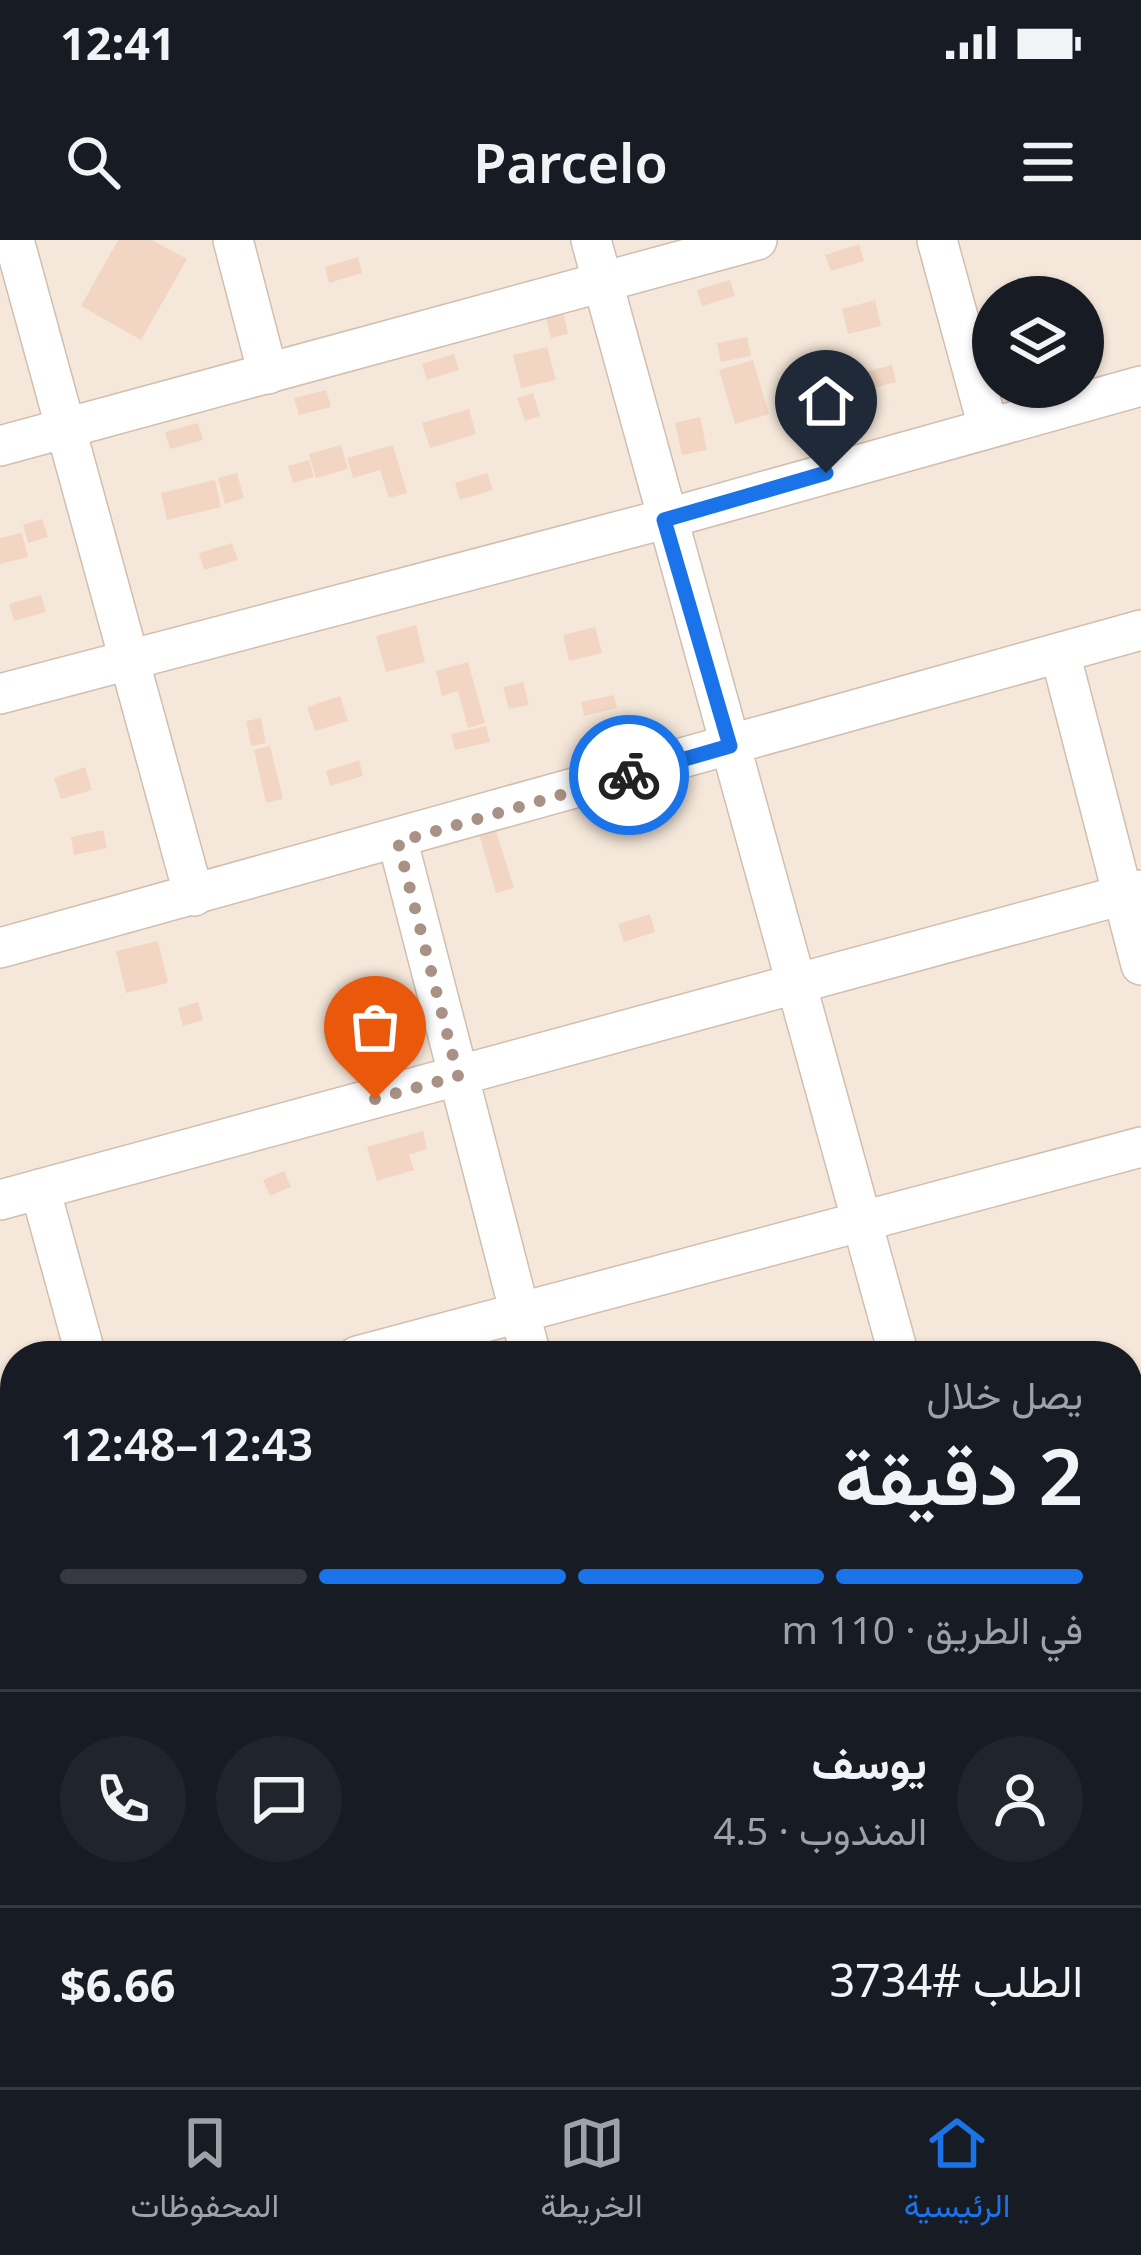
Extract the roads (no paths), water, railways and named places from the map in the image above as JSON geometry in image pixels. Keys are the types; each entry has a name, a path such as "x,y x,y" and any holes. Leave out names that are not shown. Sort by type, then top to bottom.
{"street":[{"path":"14,240 194,896"},
{"path":"232,240 268,374"},
{"path":"590,240 664,520 800,981 895,1341"},
{"path":"0,446 757,240"},
{"path":"937,240 988,427"},
{"path":"0,694 664,520 1141,386"},
{"path":"0,949 398,842 1141,630"},
{"path":"1060,653 1132,893 1141,965"},
{"path":"398,842 526,1341"},
{"path":"0,1200 1132,893"},
{"path":"411,1341 1141,1147"},
{"path":"40,1189 82,1341"}]}
